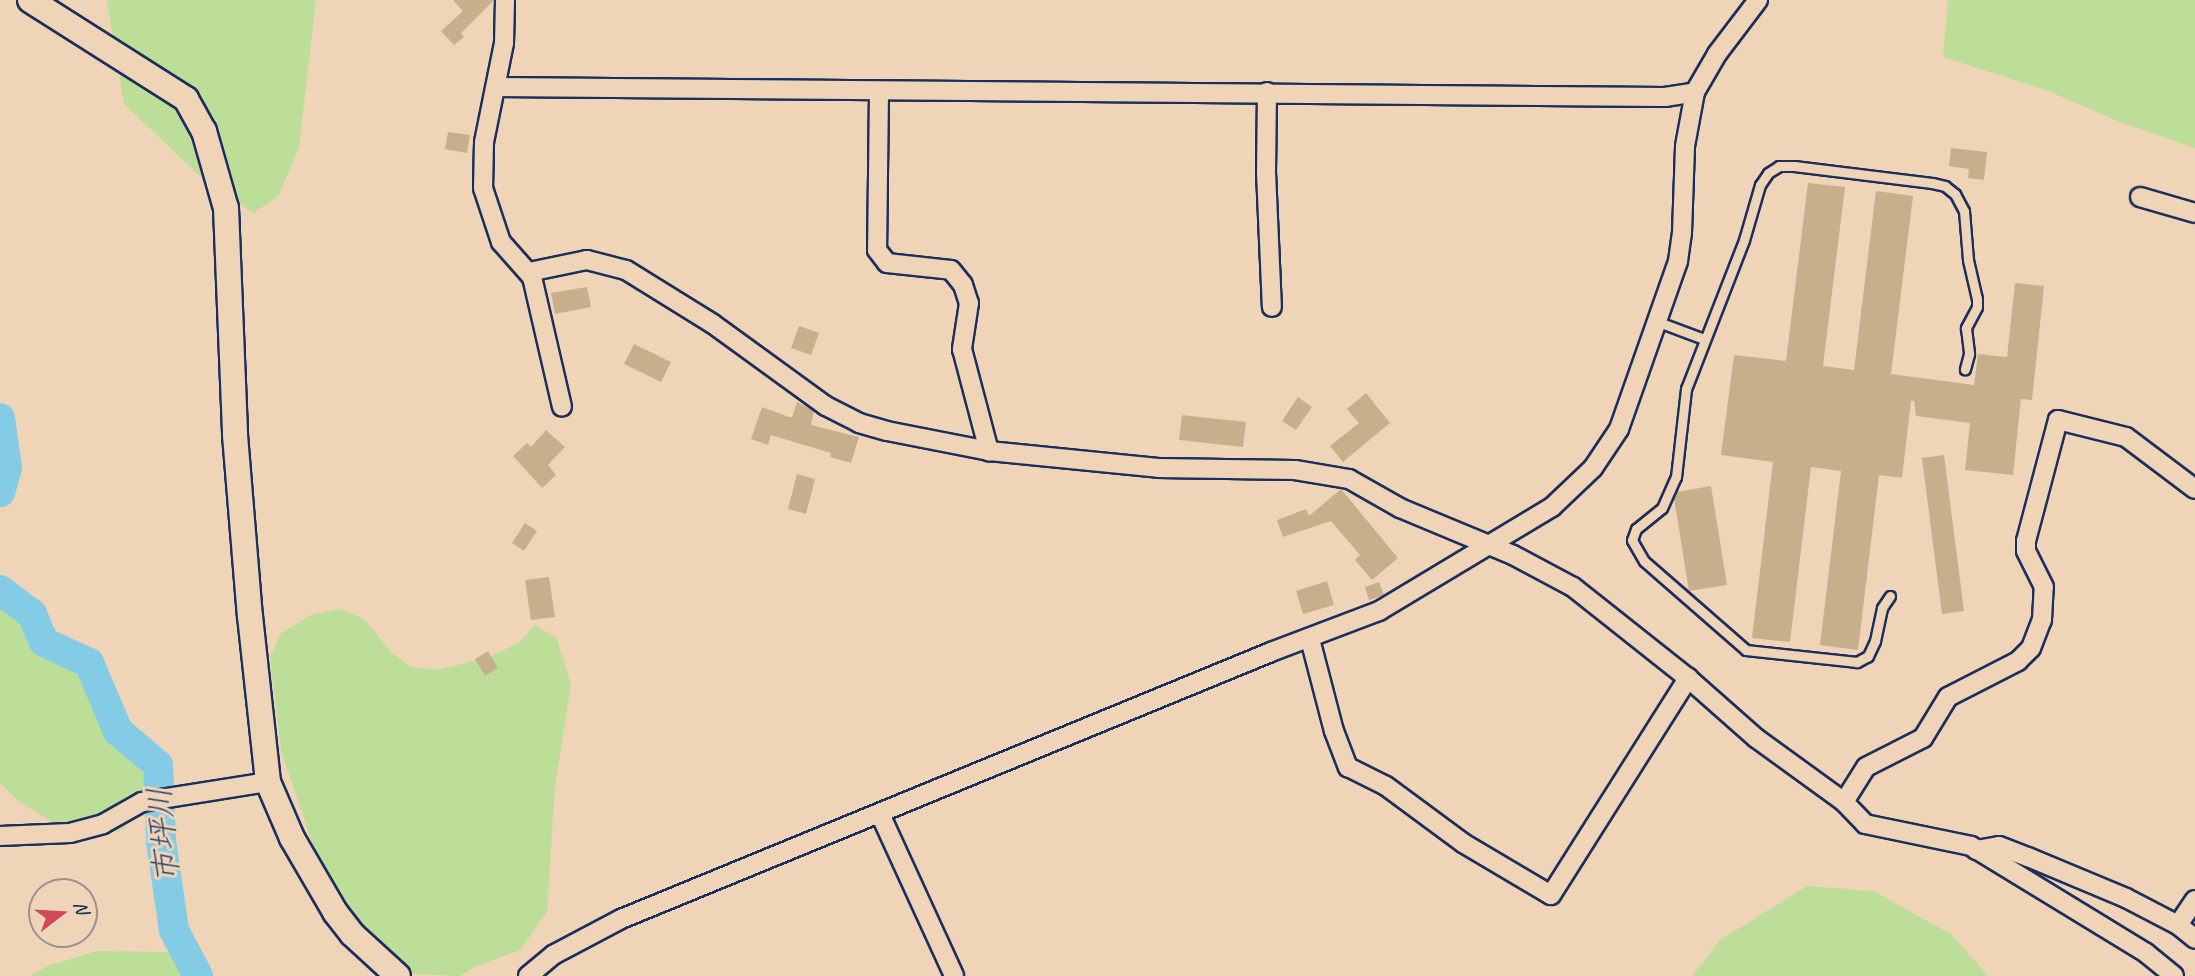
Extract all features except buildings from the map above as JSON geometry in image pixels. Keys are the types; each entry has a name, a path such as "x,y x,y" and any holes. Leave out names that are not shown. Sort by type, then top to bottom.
{"street":[{"path":"30,0 186,99 204,131 226,208 235,435 250,616 268,782 292,838 335,912 352,934 398,976"},
{"path":"505,0 505,43 484,142 483,188 501,242 529,272 537,294 562,407"},
{"path":"528,976 553,955 621,919 1401,600 1552,507 1593,468 1619,429 1674,271 1681,243 1685,146 1695,92 1717,54 1758,0"},
{"path":"496,87 1651,97 1695,92"},
{"path":"879,92 877,250 882,260 895,266 951,270 963,285 969,303 962,349 989,451"},
{"path":"1267,92 1266,172 1272,307"},
{"path":"2140,197 2195,213"},
{"path":"529,272 587,260 626,270 713,324 756,358 835,411 887,431 989,451 1182,470 1295,470 1349,479 1441,527 1490,546 1573,587 1688,678 1756,738 1844,802 1865,824 1949,841 1976,850 2146,953 2174,976"},
{"path":"1844,802 1866,767 1923,738 1948,697 2018,661 2031,648 2042,620 2044,587 2026,551 2026,541 2058,420 2126,437 2195,489"},
{"path":"1310,639 1334,731 1348,767 1386,786 1463,843 1551,895 1688,678"},
{"path":"0,836 70,832 103,824 142,802 268,782"},
{"path":"880,814 954,976"},
{"path":"1976,850 1999,846 2028,857 2126,898 2178,925 2195,939"},
{"path":"2178,925 2195,900"}],"lane":[{"path":"1890,596 1882,608 1875,641 1868,656 1857,662 1746,650 1644,561 1631,537 1661,508 1676,477 1686,389 1744,240 1760,186 1768,173 1779,166 1794,166 1932,183 1955,194 1964,211 1968,260 1978,307 1966,328 1969,354 1965,369"},
{"path":"1656,321 1704,339"}],"green space":[{"path":"107,0 316,0 299,148 278,196 254,213 200,176 124,104"},
{"path":"1948,0 2195,0 2195,148 2120,122 2046,90 1943,57"},
{"path":"0,603 17,614 50,652 92,678 117,732 144,776 143,801 123,830 100,834 64,829 17,800 0,783"},
{"path":"340,609 364,619 391,652 410,667 437,670 486,658 519,643 535,625 557,639 571,685 555,786 547,912 520,950 474,967 460,976 414,974 329,892 281,751 270,657 281,633 311,615"},
{"path":"1807,886 1873,891 1951,934 1988,976 1692,976 1720,940"},
{"path":"97,951 171,952 182,956 196,976 30,976 47,966"}],"waterway":[{"name":"市坪川","path":"0,418 7,468 0,492"},
{"name":"市坪川","path":"0,590 32,614 44,642 89,663 118,731 158,765 161,841 174,930 198,976"}]}
